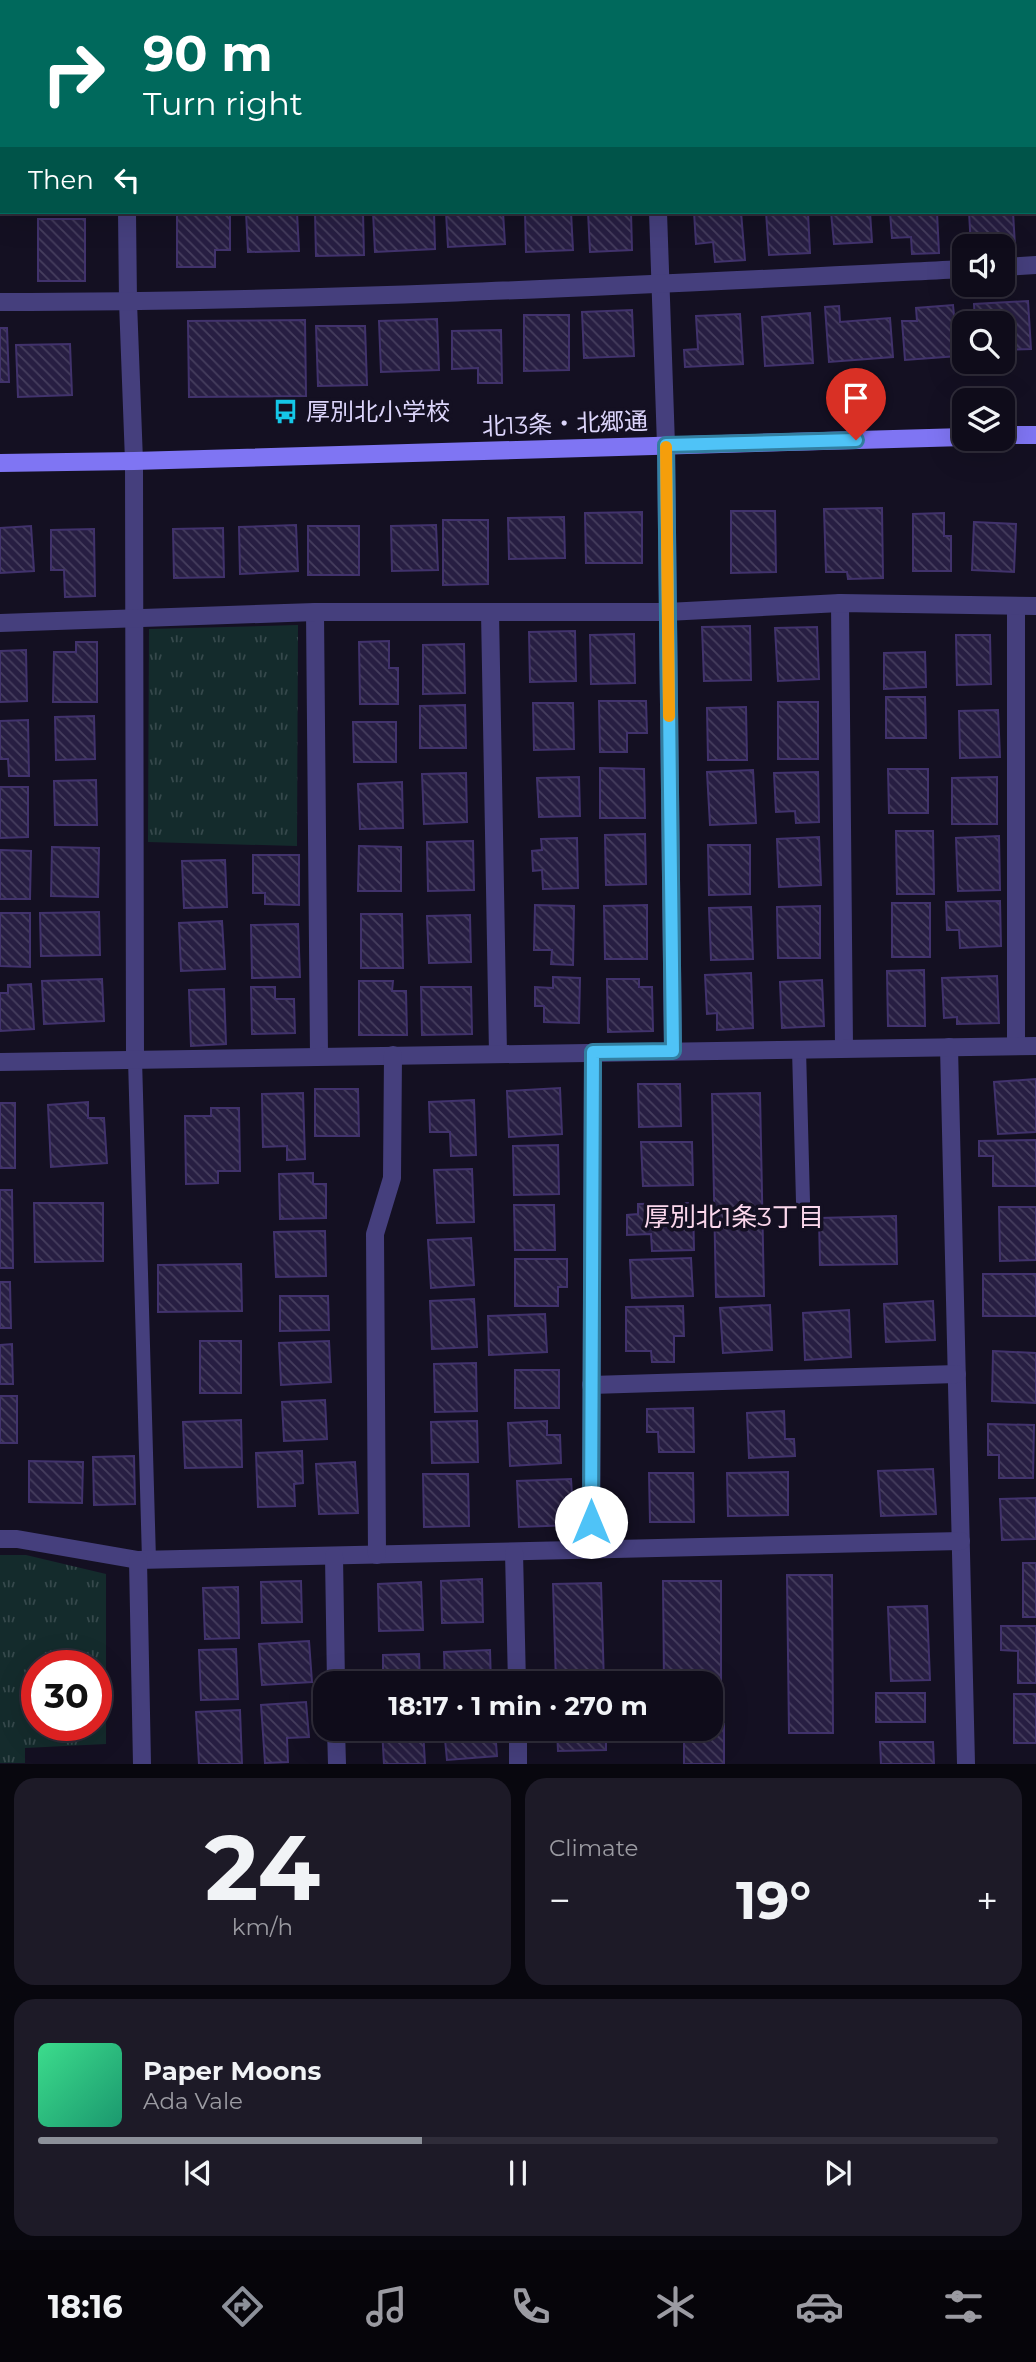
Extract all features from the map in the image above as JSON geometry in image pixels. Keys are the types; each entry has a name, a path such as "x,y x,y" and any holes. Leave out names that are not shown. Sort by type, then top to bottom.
{"main road":[{"path":"1015,435 1036,435"},
{"name":"北13条・北郷通","path":"0,463 952,437"}],"street":[{"path":"127,214 134,461 135,1059"},
{"path":"658,214 666,445 673,1051"},
{"path":"1015,266 1036,265"},
{"path":"0,302 128,302 660,284 952,270"},
{"path":"840,603 844,1048"},
{"path":"0,623 315,612 667,612 840,603 1036,606"},
{"path":"1016,606 1016,1045"},
{"path":"315,612 319,1056"},
{"path":"490,612 498,1054"},
{"path":"949,1046 966,1763"},
{"path":"0,1062 1036,1046"},
{"path":"591,1550 593,1052"},
{"path":"377,1555 375,1234 392,1178 393,1055"},
{"path":"592,1385 957,1374"},
{"path":"0,1539 18,1539 143,1560 961,1541"},
{"path":"514,1552 517,1671"},
{"path":"334,1556 336,1671"},
{"path":"142,1763 143,1560"},
{"path":"336,1741 337,1763"},
{"path":"518,1741 518,1763"}],"lane":[{"path":"799,1049 803,1202"},
{"path":"135,1059 143,1560"}],"green space":[{"path":"298,625 297,846 148,842 149,629"},
{"path":"0,1555 26,1555 106,1574 106,1650 21,1650 21,1741 106,1741 106,1744 25,1748 25,1763 0,1763"}],"building":[{"path":"177,214 230,214 230,250 215,250 215,267 177,267"},
{"path":"246,214 297,214 299,251 248,252"},
{"path":"315,214 363,214 364,255 316,256"},
{"path":"373,214 434,214 435,249 375,252"},
{"path":"446,214 503,214 505,244 448,247"},
{"path":"525,214 571,214 573,250 526,252"},
{"path":"588,214 631,214 632,250 590,252"},
{"path":"694,214 741,214 745,260 715,262 713,242 696,244"},
{"path":"766,214 808,214 810,253 769,255"},
{"path":"831,214 870,214 872,242 834,244"},
{"path":"890,214 937,214 939,253 912,254 911,237 892,238"},
{"path":"969,214 1013,214 1014,234 970,234"},
{"path":"38,219 85,219 85,281 38,281"},
{"path":"1028,301 1031,349 1015,350 1015,311 974,311 974,304"},
{"path":"953,305 952,356 905,360 902,321 917,321 916,308"},
{"path":"839,306 840,322 890,318 893,357 829,362 825,307"},
{"path":"632,310 634,356 584,358 582,312"},
{"path":"810,313 813,363 765,366 762,317"},
{"path":"740,314 743,364 685,367 684,350 698,349 696,316"},
{"path":"524,315 569,315 569,370 524,371"},
{"path":"437,319 439,370 381,372 379,321"},
{"path":"305,320 306,396 189,397 188,321"},
{"path":"316,326 365,326 367,385 318,386"},
{"path":"0,328 7,328 9,382 0,382"},
{"path":"501,330 502,383 478,383 478,368 452,369 452,331"},
{"path":"70,344 72,395 18,397 16,345"},
{"path":"882,508 883,578 848,579 847,572 826,572 824,509"},
{"path":"731,511 775,511 776,572 731,573"},
{"path":"642,512 642,563 586,563 585,513"},
{"path":"944,513 944,536 951,536 951,571 913,571 913,514"},
{"path":"564,517 565,558 509,559 508,518"},
{"path":"443,520 488,520 488,584 443,585"},
{"path":"974,522 1016,524 1014,572 972,570"},
{"path":"296,525 298,571 240,574 239,527"},
{"path":"436,525 438,570 392,571 391,526"},
{"path":"31,526 34,571 0,573 0,528"},
{"path":"308,526 359,526 359,575 308,575"},
{"path":"223,528 224,577 174,578 173,529"},
{"path":"94,529 95,596 65,597 64,570 51,570 51,530"},
{"path":"750,626 751,680 704,681 702,627"},
{"path":"817,627 819,679 778,681 775,628"},
{"path":"575,631 576,681 530,682 529,632"},
{"path":"634,634 635,683 591,684 590,635"},
{"path":"956,635 990,635 991,684 957,685"},
{"path":"389,641 389,668 398,668 398,704 360,704 359,642"},
{"path":"76,642 97,642 97,702 53,702 54,652 76,652"},
{"path":"464,644 465,693 423,694 423,645"},
{"path":"26,650 27,701 0,702 0,651"},
{"path":"925,652 926,687 884,689 884,653"},
{"path":"886,697 925,697 926,738 886,738"},
{"path":"599,701 646,701 647,733 627,733 627,752 600,752"},
{"path":"778,702 818,702 818,759 778,759"},
{"path":"533,703 573,703 574,749 534,750"},
{"path":"465,705 466,748 420,748 420,706"},
{"path":"746,707 747,760 708,760 707,708"},
{"path":"998,710 1000,757 960,758 959,711"},
{"path":"94,716 95,759 56,760 55,717"},
{"path":"28,720 29,776 9,776 8,759 0,759 0,721"},
{"path":"353,722 396,722 396,762 354,762"},
{"path":"600,768 644,769 645,818 600,818"},
{"path":"888,769 928,769 928,813 889,813"},
{"path":"753,770 756,823 710,825 707,772"},
{"path":"818,772 819,822 796,823 795,811 776,812 774,773"},
{"path":"466,773 467,822 424,824 422,774"},
{"path":"579,777 580,816 539,817 537,778"},
{"path":"997,777 997,824 952,824 952,778"},
{"path":"96,780 97,825 55,825 54,781"},
{"path":"402,782 403,828 360,829 358,784"},
{"path":"0,787 28,787 28,837 0,838"},
{"path":"896,831 933,831 934,894 897,894"},
{"path":"645,834 646,884 606,885 605,835"},
{"path":"999,836 1000,890 958,891 956,838"},
{"path":"819,837 821,885 779,887 777,839"},
{"path":"577,838 578,888 543,889 542,870 533,871 532,851 542,850 541,839"},
{"path":"473,841 474,890 428,891 427,842"},
{"path":"708,845 750,845 750,894 709,895"},
{"path":"359,846 401,847 401,891 358,891"},
{"path":"52,847 99,848 98,897 51,896"},
{"path":"0,850 31,851 30,899 0,899"},
{"path":"253,855 299,855 299,905 265,904 265,893 253,893"},
{"path":"225,860 227,907 184,908 182,861"},
{"path":"1000,901 1001,946 960,948 959,930 947,930 946,902"},
{"path":"892,903 930,903 930,957 892,957"},
{"path":"535,905 574,906 573,965 551,964 552,950 534,950"},
{"path":"647,905 647,959 605,959 604,906"},
{"path":"820,906 820,958 778,958 777,907"},
{"path":"751,907 753,959 711,960 709,908"},
{"path":"99,912 100,955 41,956 40,913"},
{"path":"0,913 30,913 30,967 0,966"},
{"path":"361,914 402,914 403,968 361,968"},
{"path":"470,915 471,962 429,963 427,916"},
{"path":"222,921 225,969 181,971 179,923"},
{"path":"298,924 300,977 252,978 251,925"},
{"path":"924,970 925,1026 888,1026 887,971"},
{"path":"751,973 753,1028 717,1030 717,1013 707,1014 705,975"},
{"path":"997,976 999,1023 957,1024 957,1017 944,1018 942,978"},
{"path":"553,977 580,978 579,1023 544,1022 544,1006 535,1006 535,987 553,988"},
{"path":"102,979 104,1021 44,1024 42,981"},
{"path":"607,979 639,979 639,987 652,987 653,1031 608,1032"},
{"path":"822,980 824,1026 782,1028 780,982"},
{"path":"359,981 393,981 392,991 406,991 407,1035 359,1035"},
{"path":"31,984 34,1029 0,1031 0,993 8,993 8,985"},
{"path":"251,987 275,987 275,999 294,999 295,1033 252,1034"},
{"path":"421,987 471,987 472,1034 422,1035"},
{"path":"224,989 226,1044 191,1046 189,990"},
{"path":"1036,1079 1036,1132 998,1134 994,1082"},
{"path":"638,1084 680,1084 681,1126 639,1127"},
{"path":"560,1088 562,1134 509,1137 507,1091"},
{"path":"315,1089 358,1089 359,1136 315,1136"},
{"path":"303,1093 305,1159 287,1160 287,1146 263,1147 262,1094"},
{"path":"760,1093 764,1296 716,1297 712,1094"},
{"path":"474,1100 476,1155 451,1156 450,1132 430,1132 429,1102"},
{"path":"88,1102 88,1118 104,1118 107,1163 51,1167 48,1105"},
{"path":"0,1103 15,1103 15,1168 0,1168"},
{"path":"211,1108 239,1108 240,1171 218,1171 218,1183 186,1184 185,1116 211,1116"},
{"path":"1036,1140 1036,1186 993,1186 993,1156 979,1156 979,1141"},
{"path":"641,1142 692,1142 693,1185 643,1186"},
{"path":"558,1145 559,1194 514,1195 513,1146"},
{"path":"472,1169 474,1222 437,1223 434,1170"},
{"path":"313,1173 313,1184 326,1184 326,1218 280,1219 279,1174"},
{"path":"0,1190 12,1190 13,1268 0,1268"},
{"path":"34,1203 103,1203 103,1261 35,1262"},
{"path":"693,1203 694,1250 652,1251 651,1234 627,1235 627,1215 638,1214 638,1204"},
{"path":"514,1205 554,1205 555,1250 515,1250"},
{"path":"999,1207 1036,1207 1036,1260 1000,1261"},
{"path":"896,1216 897,1264 820,1265 819,1218"},
{"path":"325,1231 326,1276 276,1277 274,1232"},
{"path":"471,1238 474,1285 431,1288 428,1240"},
{"path":"691,1258 693,1296 632,1298 630,1260"},
{"path":"515,1259 567,1259 567,1287 558,1287 558,1306 515,1306"},
{"path":"241,1264 242,1311 158,1312 158,1265"},
{"path":"983,1274 1036,1274 1036,1316 983,1316"},
{"path":"0,1282 10,1282 11,1328 0,1328"},
{"path":"280,1296 328,1296 329,1330 280,1331"},
{"path":"474,1299 477,1347 432,1349 430,1301"},
{"path":"933,1301 935,1340 886,1342 884,1304"},
{"path":"770,1305 772,1350 723,1353 720,1308"},
{"path":"683,1306 684,1336 674,1336 674,1362 652,1362 651,1351 626,1351 626,1307"},
{"path":"849,1310 851,1357 805,1360 803,1313"},
{"path":"545,1314 547,1352 489,1355 488,1316"},
{"path":"200,1341 241,1341 241,1393 200,1393"},
{"path":"329,1341 331,1382 281,1385 279,1343"},
{"path":"12,1344 13,1384 0,1384 0,1345"},
{"path":"993,1351 1036,1353 1036,1403 992,1401"},
{"path":"476,1363 477,1411 435,1412 434,1364"},
{"path":"515,1370 559,1370 559,1408 515,1408"},
{"path":"0,1396 17,1396 17,1443 0,1443"},
{"path":"325,1400 327,1439 284,1441 282,1402"},
{"path":"693,1408 694,1452 659,1452 658,1432 647,1432 647,1409"},
{"path":"784,1411 785,1439 794,1439 795,1456 749,1458 747,1413"},
{"path":"241,1420 242,1467 185,1468 183,1422"},
{"path":"477,1421 478,1462 432,1463 431,1422"},
{"path":"547,1421 547,1435 560,1435 561,1463 510,1466 508,1423"},
{"path":"988,1424 1034,1425 1033,1478 999,1478 999,1455 988,1455"},
{"path":"302,1451 303,1483 294,1484 295,1506 258,1507 256,1453"},
{"path":"134,1456 135,1504 94,1505 93,1457"},
{"path":"29,1461 83,1462 82,1503 29,1502"},
{"path":"355,1462 358,1513 319,1514 316,1464"},
{"path":"933,1469 936,1514 881,1516 878,1471"},
{"path":"788,1472 788,1515 728,1516 727,1473"},
{"path":"649,1473 693,1473 694,1522 650,1522"},
{"path":"423,1474 468,1474 469,1526 424,1527"},
{"path":"571,1479 574,1525 519,1527 517,1481"},
{"path":"1036,1498 1036,1539 1002,1540 1000,1499"},
{"path":"1023,1563 1036,1563 1036,1617 1023,1617"},
{"path":"787,1575 832,1575 833,1733 789,1733"},
{"path":"482,1579 483,1622 442,1623 441,1581"},
{"path":"301,1581 302,1622 262,1623 261,1582"},
{"path":"663,1581 721,1581 721,1671 664,1671"},
{"path":"421,1582 423,1630 379,1631 378,1584"},
{"path":"601,1583 604,1671 556,1671 553,1584"},
{"path":"238,1587 239,1638 205,1639 203,1588"},
{"path":"927,1606 930,1680 891,1681 888,1607"},
{"path":"1001,1626 1036,1626 1036,1683 1018,1683 1018,1651 1001,1650"},
{"path":"309,1641 312,1682 262,1685 259,1644"},
{"path":"236,1649 238,1699 201,1700 199,1650"},
{"path":"490,1650 491,1671 445,1671 444,1652"},
{"path":"419,1654 420,1671 383,1671 383,1655"},
{"path":"876,1693 925,1693 925,1722 876,1722"},
{"path":"1014,1694 1036,1694 1036,1743 1014,1743"},
{"path":"306,1702 309,1737 287,1738 288,1762 265,1763 261,1705"},
{"path":"240,1710 242,1764 199,1764 196,1712"},
{"path":"724,1724 724,1764 684,1764 684,1741 723,1741"},
{"path":"383,1741 424,1741 425,1764 384,1764"},
{"path":"445,1741 496,1741 497,1756 447,1760"},
{"path":"558,1741 606,1741 606,1750 558,1751"},
{"path":"880,1742 933,1742 934,1764 881,1764"}],"slow traffic":[{"path":"666,447 669,716"}],"place":[{"name":"厚別北小学校","path":"286,412"}],"district":[{"name":"厚別北1条3丁目","path":"734,1217"}],"route":[{"path":"591,1522 593,1052 673,1051 666,445 856,440"}]}
